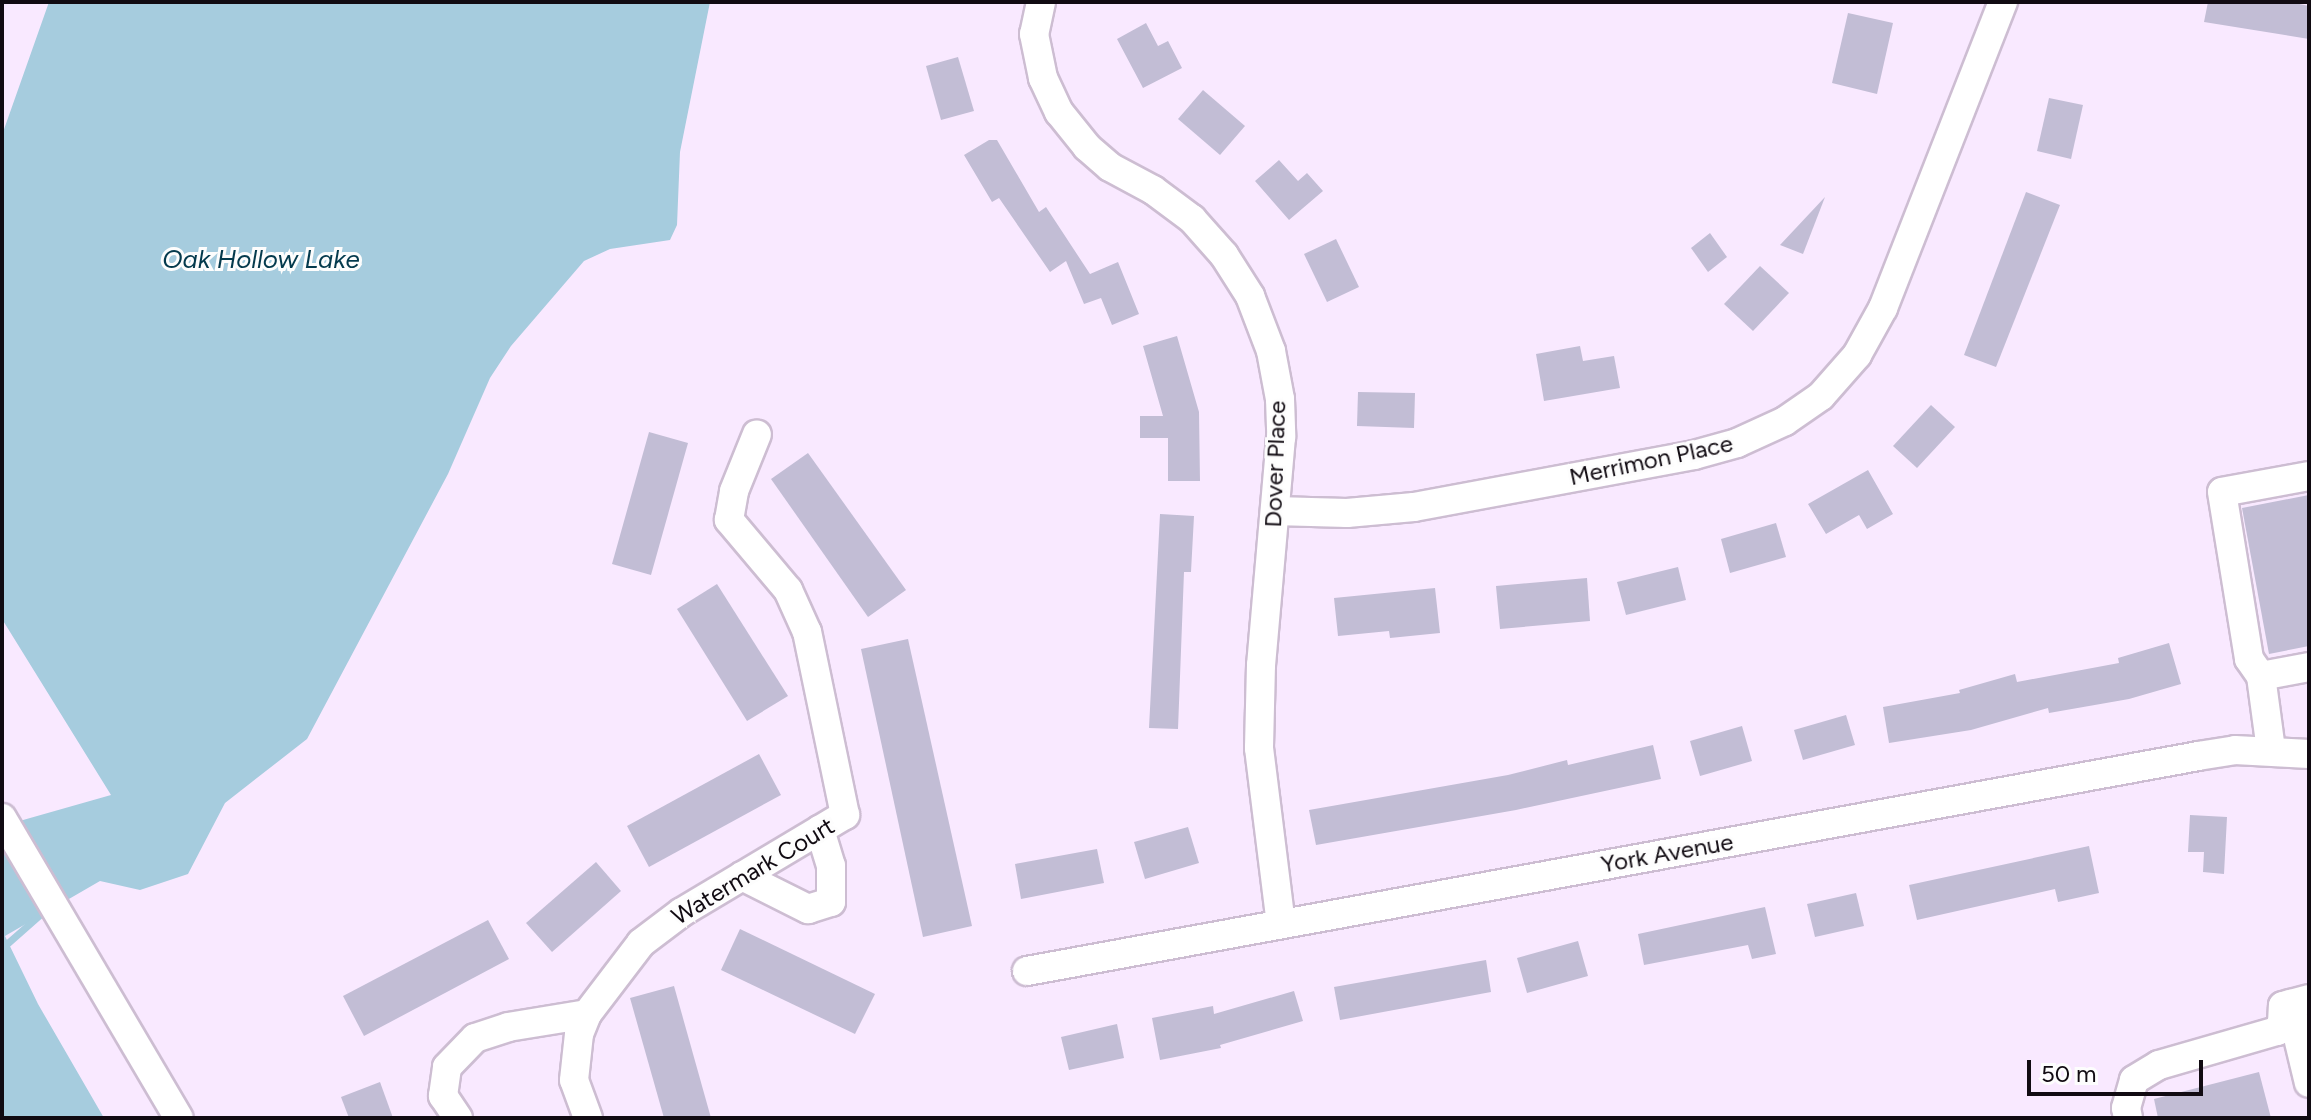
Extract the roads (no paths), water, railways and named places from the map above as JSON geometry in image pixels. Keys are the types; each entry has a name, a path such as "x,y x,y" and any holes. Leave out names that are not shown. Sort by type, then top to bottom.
{"street":[{"name":"Dover Place","path":"1041,2 1034,34 1043,78 1059,112 1082,142 1110,167 1153,190 1192,219 1224,255 1250,296 1271,351 1280,399 1281,437 1261,665 1259,748 1281,924"},
{"name":"Merrimon Place","path":"1275,511 1347,513 1414,507 1694,455 1737,443 1773,427 1821,396 1857,355 1883,308 2003,2"},
{"name":"Watermark Court","path":"588,1118 574,1080 579,1034 587,1014 641,943 682,912 845,815 807,632 788,590 729,520 734,491 757,434"},
{"path":"2271,750 2261,676 2249,659 2222,492 2309,476"},
{"path":"2261,676 2309,667"},
{"name":"York Avenue","path":"1027,971 2198,756 2271,750 2309,754"},
{"path":"2,818 179,1118"},
{"path":"742,876 808,909 831,902 831,866 820,830"},
{"path":"2128,1118 2126,1108 2134,1080 2159,1065 2277,1031 2282,1023 2283,1006 2300,1002 2309,1083"},
{"path":"458,1118 443,1096 447,1067 475,1038 508,1027 587,1014"}],"water":[{"name":"Oak Hollow Lake","path":"49,2 710,2 680,152 677,225 670,240 610,249 584,261 511,346 490,378 448,474 307,739 225,803 188,874 140,890 100,881 5,936 38,1004 104,1118 2,1118 2,826 111,795 2,619 2,135"}],"waterway":[{"path":"2,948 43,912"}]}
